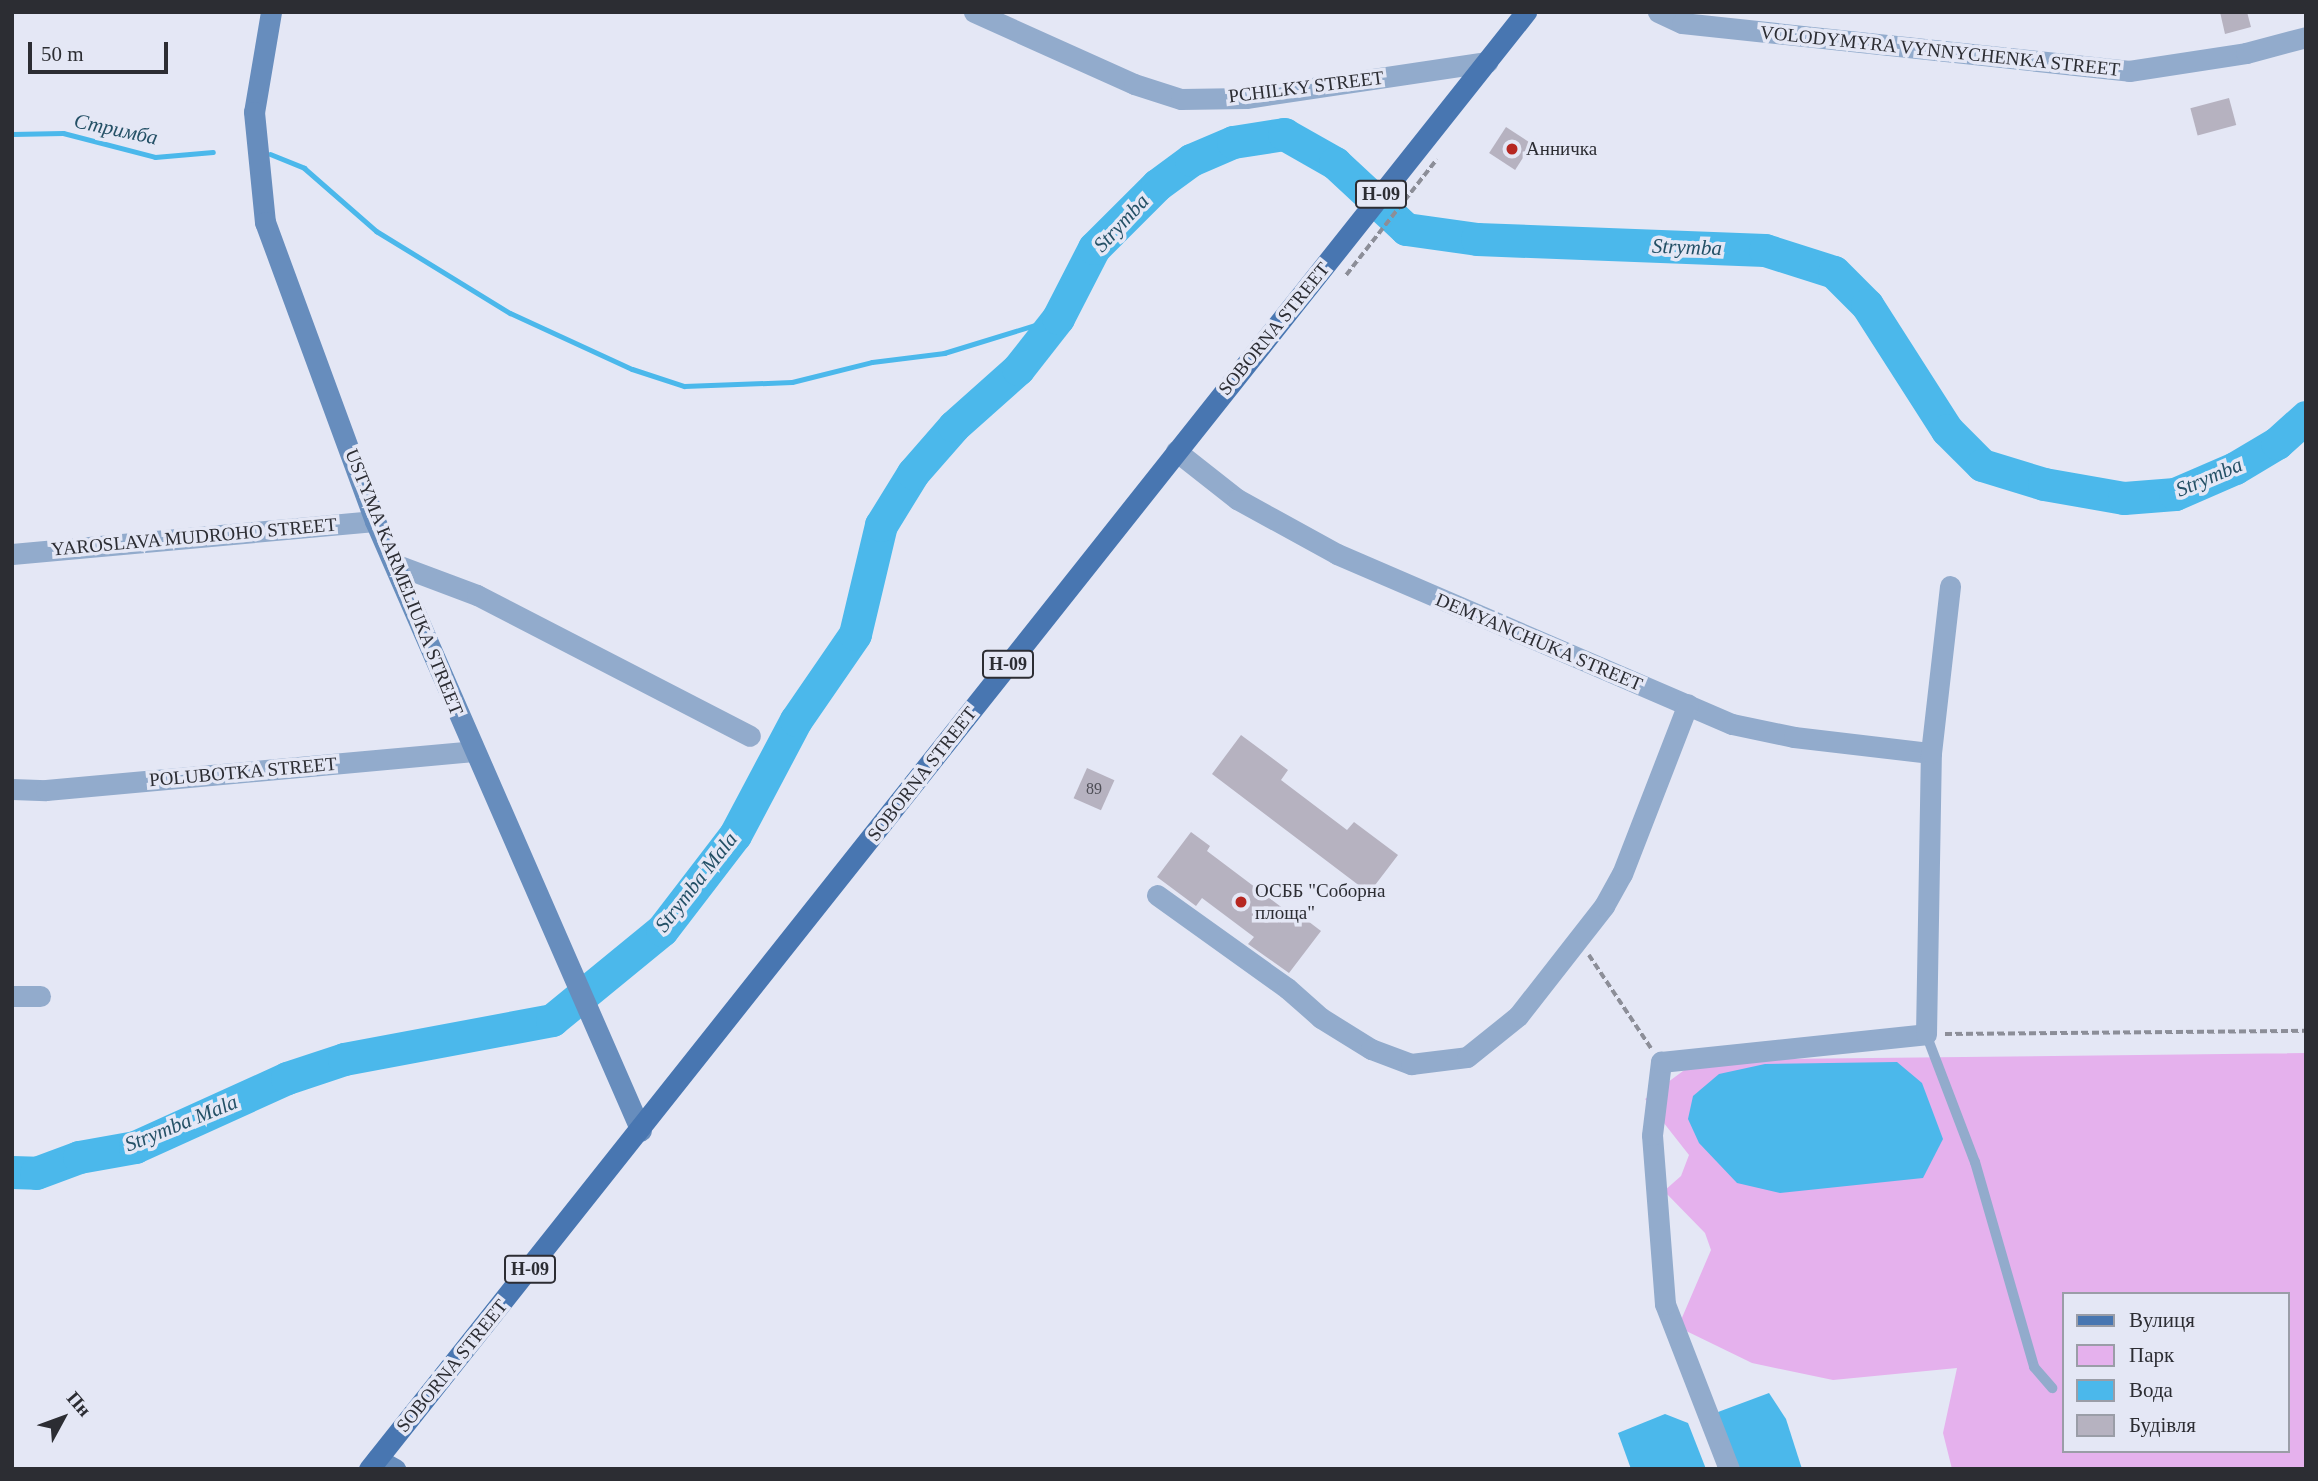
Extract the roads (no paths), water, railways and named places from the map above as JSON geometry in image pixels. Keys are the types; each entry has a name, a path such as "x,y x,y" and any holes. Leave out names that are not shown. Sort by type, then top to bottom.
{"main road":[{"name":"SOBORNA STREET","path":"380,1465 1176,451 1526,12"}],"street":[{"name":"USTYMA KARMELIUKA STREET","path":"271,12 254,112 265,222 375,521 397,565 473,751 641,1131"},
{"name":"PCHILKY STREET","path":"974,12 1134,84 1181,99 1246,98 1487,62"},
{"name":"VOLODYMYRA VYNNYCHENKA STREET","path":"1658,12 1682,23 2129,71 2246,53 2306,37"},
{"name":"DEMYANCHUKA STREET","path":"1176,451 1237,499 1337,554 1732,724 1794,737 1931,753"},
{"name":"YAROSLAVA MUDROHO STREET","path":"12,554 375,521"},
{"path":"397,565 477,595 750,736"},
{"path":"1729,1469 1665,1304 1652,1135 1661,1062 1926,1034 1931,753 1950,586"},
{"path":"1157,895 1287,988 1321,1018 1371,1049 1411,1064 1467,1057 1482,1049 1518,1016 1580,939 1622,874 1688,704"},
{"name":"POLUBOTKA STREET","path":"12,789 46,790 473,751"},
{"path":"12,996 40,996"}],"lane":[{"path":"1926,1034 1975,1163 2034,1367 2052,1388"}],"water":[{"path":"1897,1062 1922,1083 1943,1139 1923,1178 1780,1193 1737,1183 1699,1143 1688,1119 1693,1096 1719,1074 1765,1064"},
{"path":"1769,1393 1786,1419 1802,1469 1736,1469 1710,1415"},
{"path":"1665,1414 1688,1423 1706,1469 1631,1469 1618,1433"}],"waterway":[{"name":"Стримба","path":"12,134 63,133 155,157 213,152"},
{"name":"Strymba","path":"12,1172 36,1173 79,1157 135,1147 287,1078 344,1059 552,1020 662,930 735,835 796,720 855,634 881,525 913,473 954,426 1018,369 1058,318 1094,248 1157,185 1191,160 1233,142 1284,134 1335,163 1406,229 1477,239 1765,250 1834,272 1867,305 1947,430 1982,465 2044,484 2124,498 2175,494 2235,468 2277,443 2306,417"},
{"path":"270,154 304,168 376,231 510,313 632,369 684,386 792,382 872,362 944,353 1058,318"}],"place":[{"name":"Анничка","path":"1512,149"},
{"name":"ОСББ \"Соборна площа\"","path":"1241,902"}],"water label":[{"name":"Strymba Mala","path":"696,882"},
{"name":"Strymba Mala","path":"181,1123"}]}
